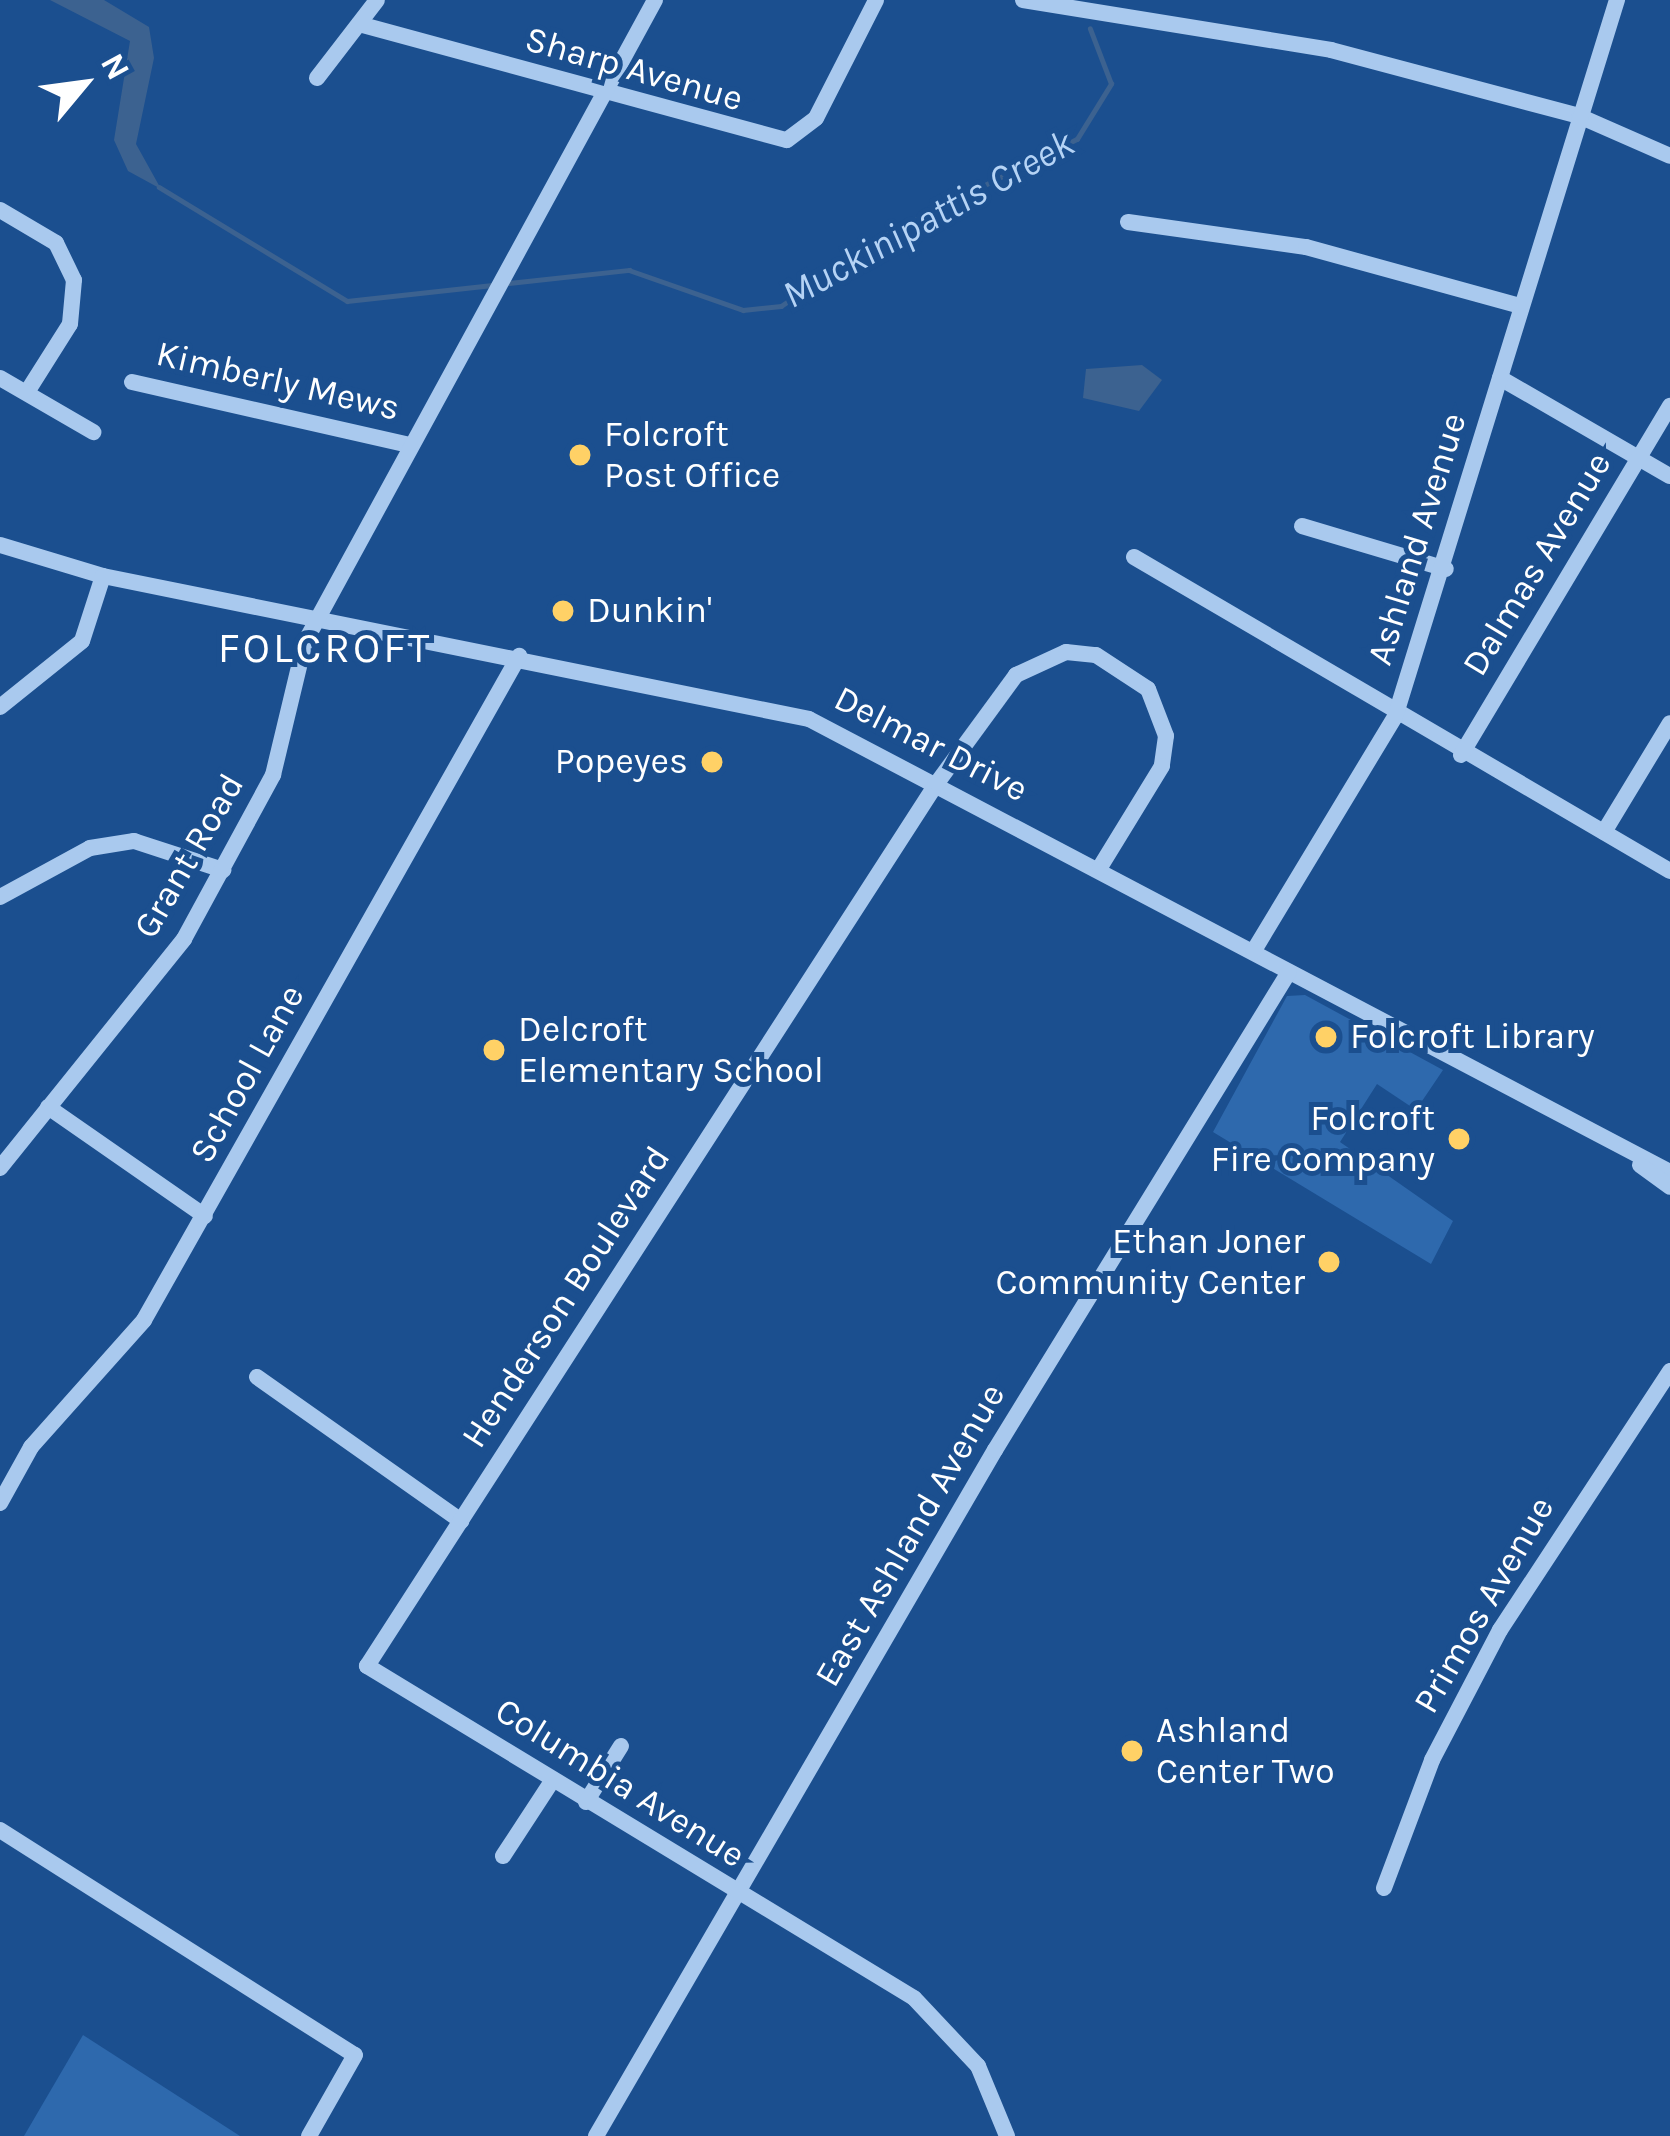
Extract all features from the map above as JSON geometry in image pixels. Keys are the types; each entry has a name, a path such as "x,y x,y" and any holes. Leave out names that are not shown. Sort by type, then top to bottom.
{"street":[{"path":"317,78 377,0"},
{"name":"Grant Road","path":"0,1168 150,987 223,870 273,775 318,617 655,0"},
{"name":"Sharp Avenue","path":"359,24 601,97 754,136 806,131 876,0"},
{"path":"1023,0 1331,50 1579,116 1670,157"},
{"path":"1579,116 1617,0"},
{"name":"Ashland Avenue","path":"1253,952 1395,717 1446,569 1517,305 1579,116"},
{"path":"0,210 56,243 74,280 70,324 27,392"},
{"path":"1128,222 1306,247 1517,305"},
{"path":"0,378 93,432"},
{"path":"1500,378 1670,476"},
{"name":"Kimberly Mews","path":"132,382 410,445"},
{"name":"Dalmas Avenue","path":"1461,754 1670,406"},
{"path":"1302,526 1446,569"},
{"name":"Delmar Drive","path":"0,545 103,576 519,656 809,719 1100,867 1625,1153 1670,1172"},
{"path":"1134,557 1395,717 1670,871"},
{"path":"0,707 82,641 103,576"},
{"name":"Henderson Boulevard","path":"368,1666 937,783 1016,675 1066,652 1096,656 1148,688 1166,736 1162,766 1100,867"},
{"name":"School Lane","path":"0,1503 31,1447 144,1320 519,656"},
{"path":"1604,832 1670,723"},
{"path":"0,897 90,848 134,841 223,870"},
{"name":"East Ashland Avenue","path":"596,2136 742,1896 995,1450 1289,972"},
{"path":"48,1107 205,1216"},
{"name":"Delmar Drive","path":"1625,1153 1670,1187"},
{"name":"Primos Avenue","path":"1384,1888 1432,1760 1500,1630 1670,1371"},
{"path":"257,1377 461,1520"},
{"name":"Columbia Avenue","path":"368,1666 838,1957 914,1998 978,2066 1007,2136"},
{"path":"586,1802 621,1746"},
{"path":"503,1856 552,1780"},
{"path":"0,1830 355,2055 309,2136"}],"shaded area":[{"path":"50,0 104,0 149,27 154,58 136,144 161,189 128,171 114,140 130,41"},
{"path":"1142,365 1162,380 1139,411 1083,398 1086,369"},
{"path":"1305,995 1443,1070 1416,1110 1377,1084 1340,1142 1453,1221 1431,1264 1213,1132 1287,996"},
{"path":"83,2035 240,2136 24,2136"}],"waterway":[{"name":"Muckinipattis Creek","path":"509,283 629,270 743,310 781,306 889,233 1077,139 1111,84 1090,29"},
{"name":"Muckinipattis Creek","path":"159,187 347,301 492,285"}],"place":[{"name":"Folcroft Post Office","path":"580,455"},
{"name":"Dunkin'","path":"563,611"},
{"name":"Popeyes","path":"712,762"},
{"name":"Folcroft Library","path":"1326,1037"},
{"name":"Delcroft Elementary School","path":"494,1050"},
{"name":"Folcroft Fire Company","path":"1459,1139"},
{"name":"Ethan Joner Community Center","path":"1329,1262"},
{"name":"Ashland Center Two","path":"1132,1751"}],"district":[{"name":"FOLCROFT","path":"325,648"}]}
